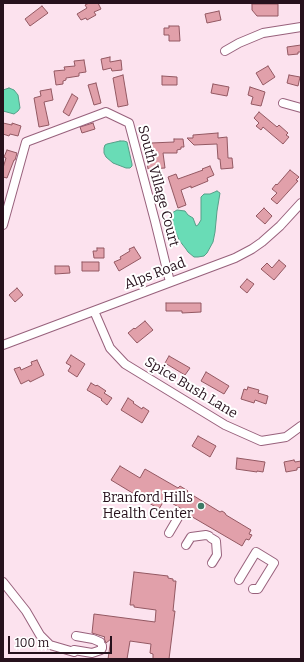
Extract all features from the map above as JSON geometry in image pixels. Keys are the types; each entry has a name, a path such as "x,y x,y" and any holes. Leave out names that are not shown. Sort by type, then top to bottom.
{"street":[{"path":"225,50 263,34 301,27"},
{"path":"283,103 301,108"},
{"name":"South Village Court","path":"3,225 26,142 106,112 129,123 170,282"},
{"name":"Alps Road","path":"3,345 235,258 252,249 269,235 301,203"},
{"name":"Spice Bush Lane","path":"94,311 110,348 125,364 225,425 261,441 286,437 301,426"},
{"path":"169,533 179,516"},
{"path":"186,545 191,537 206,535 210,537 216,541 218,555 212,562"},
{"path":"239,580 256,552 274,563 258,589 253,589"},
{"path":"3,582 26,611 40,635 50,645 74,651 92,653 101,650 101,644 93,639 76,636"}],"shaded area":[{"path":"9,88 14,90 18,95 20,108 14,114 3,111 3,90"},
{"path":"120,141 127,142 132,164 130,168 113,163 104,153 105,145"},
{"path":"217,191 220,193 213,242 204,256 194,257 179,240 173,225 172,213 177,210 185,211 193,218 196,226 201,220 201,197 204,194 210,194"}],"building":[{"path":"89,3 98,3 101,9 94,12 96,15 87,20 86,18 81,20 77,14 87,8 85,5"},
{"path":"252,4 278,4 278,16 257,16 252,10"},
{"path":"42,6 48,13 30,26 25,19"},
{"path":"219,11 221,20 207,23 205,14"},
{"path":"169,26 179,26 180,41 169,41 169,35 164,35 164,28 169,28"},
{"path":"301,45 301,52 298,52 298,54 288,55 287,47"},
{"path":"110,57 110,62 121,60 122,70 112,71 111,68 103,70 101,59"},
{"path":"84,60 86,72 79,73 79,76 66,78 66,80 63,81 63,84 56,85 54,71 65,70 64,67 75,66 74,61"},
{"path":"268,66 275,77 263,85 256,73"},
{"path":"123,75 128,105 118,107 113,78"},
{"path":"289,75 300,77 298,86 287,83"},
{"path":"162,76 177,77 177,85 162,85"},
{"path":"96,83 101,103 94,105 88,85"},
{"path":"213,84 229,87 227,96 211,93"},
{"path":"250,87 265,92 261,106 251,104 253,97 248,95"},
{"path":"51,89 53,100 44,102 49,125 39,127 34,98 41,96 40,91"},
{"path":"72,94 78,98 69,116 63,112"},
{"path":"259,112 277,127 279,125 288,133 286,135 289,137 283,144 263,127 261,130 256,126 259,123 254,118"},
{"path":"3,123 12,125 12,123 21,126 18,136 3,134"},
{"path":"93,123 95,129 82,133 80,127"},
{"path":"218,133 218,138 227,137 228,158 232,158 233,168 221,169 220,159 218,159 217,144 194,145 187,138 193,138 193,135"},
{"path":"174,139 183,139 184,147 177,150 177,153 163,153 165,168 148,169 147,162 152,162 151,143 174,142"},
{"path":"7,150 17,153 7,178 3,177 3,168 6,158 4,157"},
{"path":"210,166 214,175 207,178 208,181 191,188 191,186 181,190 186,205 178,208 168,177 176,174 178,179"},
{"path":"290,170 299,177 296,180 298,181 277,204 271,199 277,193 272,189"},
{"path":"264,208 272,216 265,224 256,216"},
{"path":"134,247 141,258 119,271 114,262 121,259 120,257 130,251 129,249"},
{"path":"97,248 104,248 104,258 94,258 93,251 97,251"},
{"path":"279,260 286,266 274,280 261,269 267,263 272,268"},
{"path":"82,262 99,262 99,271 82,271"},
{"path":"55,266 69,266 70,273 55,274"},
{"path":"247,279 254,284 247,293 240,287"},
{"path":"17,288 23,295 15,302 9,295"},
{"path":"166,303 201,303 201,312 182,313 182,311 166,311"},
{"path":"145,321 153,330 137,343 128,333"},
{"path":"71,355 85,364 77,377 68,371 71,366 66,363"},
{"path":"169,356 190,368 185,375 165,363"},
{"path":"37,360 44,375 30,382 29,380 21,384 14,369 20,367 21,370 32,365 31,362"},
{"path":"206,372 229,386 224,394 201,381"},
{"path":"91,383 106,391 104,393 112,398 107,405 101,400 102,399 87,390"},
{"path":"248,387 259,390 258,393 268,396 266,404 255,400 254,403 241,399 244,389 247,390"},
{"path":"128,398 142,409 143,407 149,411 142,423 121,410"},
{"path":"198,436 216,446 210,457 192,446"},
{"path":"237,458 265,462 263,472 236,469"},
{"path":"294,460 295,462 301,461 301,467 297,468 297,470 286,472 284,462"},
{"name":"Branford Hills Health Center","path":"120,466 140,478 145,469 178,488 180,486 188,491 187,492 220,512 222,511 251,530 249,534 252,535 249,540 246,539 242,546 165,499 159,509 111,480"},
{"path":"134,572 168,576 168,578 176,581 173,611 175,611 169,659 153,659 153,654 150,653 151,644 130,641 127,659 108,659 111,639 106,643 105,637 92,633 94,614 155,622 156,610 134,607 134,605 130,605"}],"place":[{"name":"Branford Hills Health Center","path":"201,506"}]}
